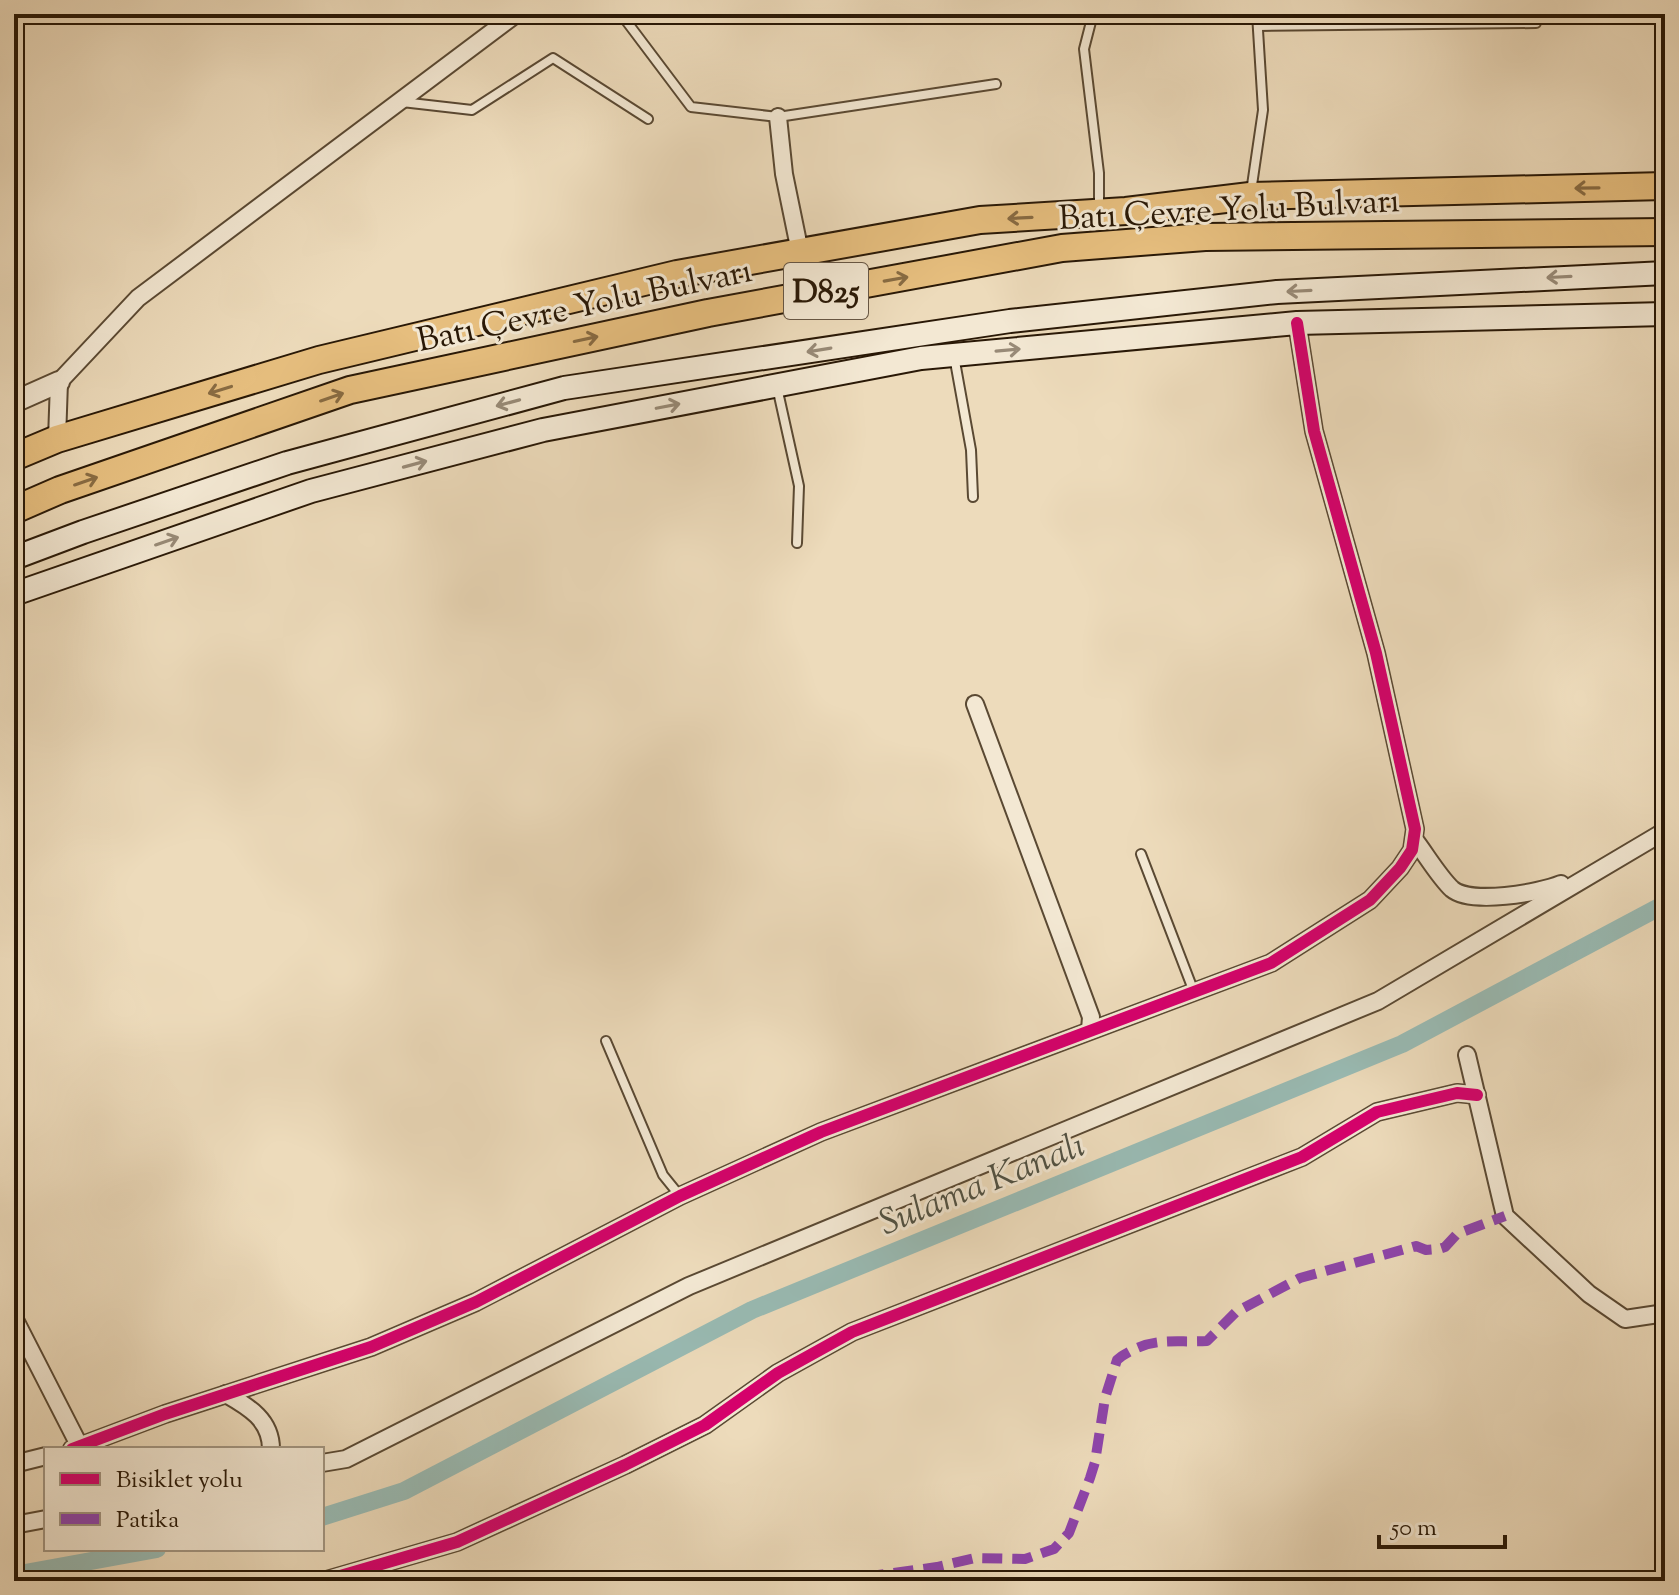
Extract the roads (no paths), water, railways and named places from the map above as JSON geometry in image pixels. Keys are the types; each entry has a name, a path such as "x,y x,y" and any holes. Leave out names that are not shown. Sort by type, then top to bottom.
{"highway":[{"name":"Batı Çevre Yolu Bulvarı","path":"14,457 57,439 319,360 677,274 980,220 1099,213 1250,196 1665,186"},
{"name":"Batı Çevre Yolu Bulvarı","path":"14,510 60,490 350,390 708,313 1062,248 1205,237 1665,232"}],"main road":[{"path":"14,558 287,463 564,388 1010,321 1277,292 1665,273"},
{"path":"14,594 311,491 543,430 921,358 1297,323 1665,314"}],"street":[{"path":"14,402 59,382 138,298 516,14"},
{"path":"778,117 784,174 800,252"},
{"path":"79,1447 165,1414 371,1347 476,1302 680,1196 821,1132 1271,963 1370,900 1412,850 1415,829 1376,653 1314,431 1297,323"},
{"path":"57,439 59,382"},
{"path":"975,704 1091,1017 1090,1030"},
{"path":"324,1463 346,1459 689,1286 1378,1001 1665,831"},
{"path":"1414,839 1450,888 1473,897 1549,888 1607,864"},
{"path":"1467,1055 1505,1216 1589,1294 1625,1319 1665,1313"},
{"path":"323,1581 457,1542 625,1465 705,1425 778,1373 852,1332 1302,1157 1377,1112 1457,1093 1477,1095"},
{"path":"14,1318 76,1447"},
{"path":"226,1394 245,1405 263,1422 271,1447"},
{"path":"14,1464 44,1456"},
{"path":"14,1525 44,1519"}],"lane":[{"path":"621,14 691,107 778,117 996,84"},
{"path":"1093,14 1084,49 1099,173 1099,213"},
{"path":"1250,196 1263,110 1257,14"},
{"path":"1258,26 1536,23"},
{"path":"399,102 472,110 553,58 648,119"},
{"path":"954,355 971,450 973,497"},
{"path":"777,385 799,486 797,543"},
{"path":"1141,854 1194,993"},
{"path":"606,1041 663,1175 680,1196"}],"waterway":[{"name":"Sulama Kanalı","path":"324,1516 404,1491 752,1310 1402,1044 1665,904"},
{"name":"Sulama Kanalı","path":"14,1575 146,1551"}]}
